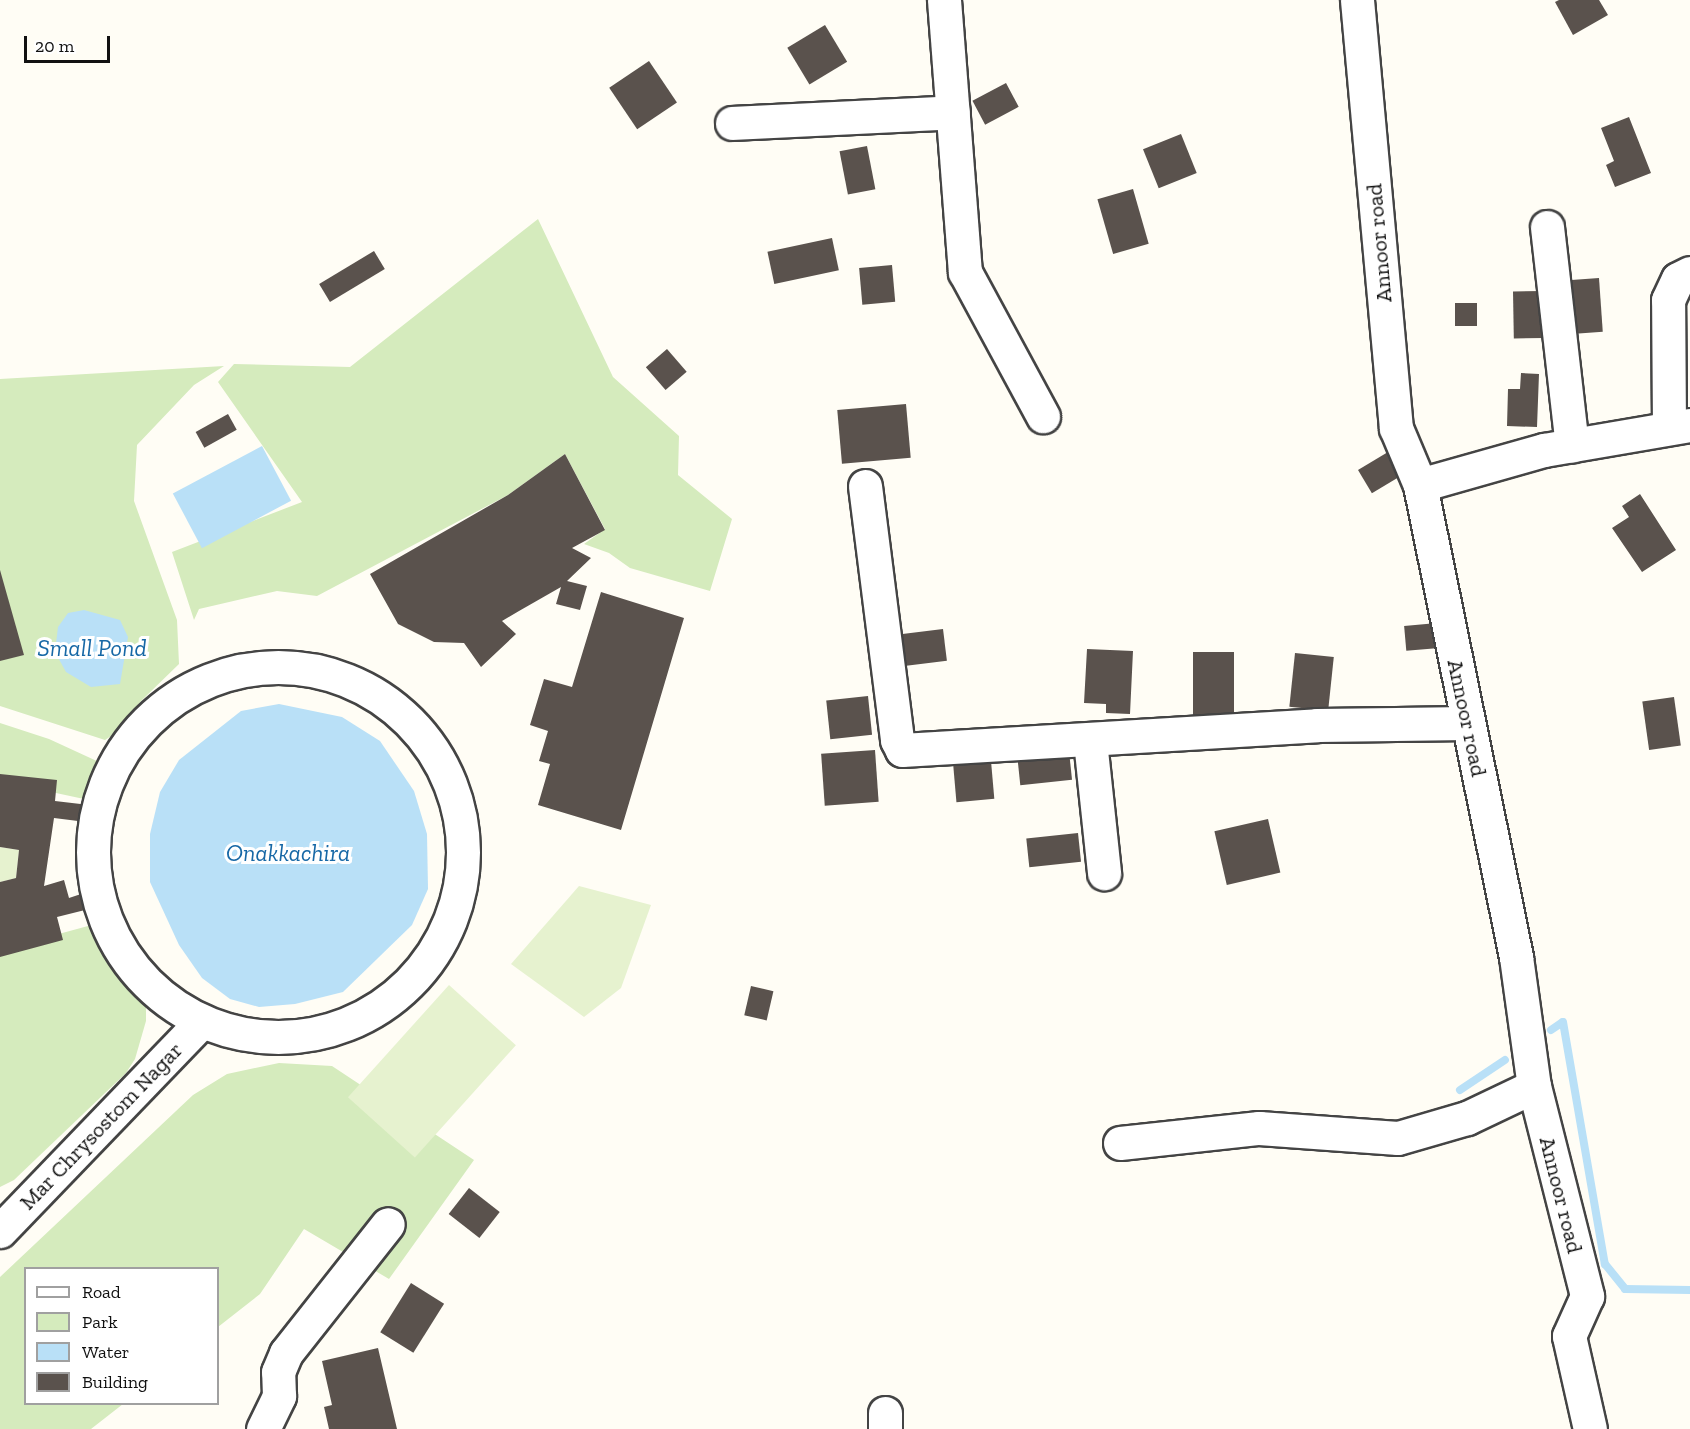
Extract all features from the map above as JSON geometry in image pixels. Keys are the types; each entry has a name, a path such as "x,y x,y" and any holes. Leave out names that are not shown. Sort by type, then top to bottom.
{"street":[{"path":"944,0 965,272 1043,416"},
{"name":"Annoor road","path":"1357,0 1396,428 1420,485 1516,957 1534,1086 1587,1296 1569,1336 1590,1429"},
{"path":"732,123 952,112"},
{"path":"1547,227 1572,446"},
{"path":"1420,485 1572,446 1679,427 1668,300 1678,279 1690,273"},
{"path":"865,486 897,740 903,750 1090,741 1317,725 1468,723"},
{"name":"Mar Chrysostom Nagar","path":"292,666 345,678 393,706 430,746 450,785 464,850 456,904 435,952 400,992 356,1021 306,1036 253,1036 202,1021 160,995 126,958 103,914 93,865 96,815 112,768 143,723 186,689 237,670 292,666"},
{"path":"1090,741 1104,873"},
{"name":"Mar Chrysostom Nagar","path":"0,1231 202,1021"},
{"path":"1120,1143 1259,1128 1398,1137 1467,1118 1534,1086"},
{"path":"263,1429 279,1396 278,1372 286,1353 388,1224"}],"green space":[{"path":"538,219 613,377 679,436 678,475 732,519 710,591 630,568 609,553 584,544 605,529 565,454 508,495 317,596 277,591 199,609 194,620 172,552 302,502 218,382 234,364 350,367"},
{"path":"224,366 194,385 137,445 134,501 177,620 179,664 141,701 120,730 105,740 0,706 0,379"},
{"path":"0,723 49,739 112,768 98,802 0,781"},
{"path":"0,847 19,850 16,878 0,882"},
{"path":"579,886 651,905 621,988 584,1017 511,964"},
{"path":"99,923 129,965 146,1003 146,1021 135,1059 126,1073 14,1180 0,1187 0,950"},
{"path":"449,985 516,1045 415,1157 348,1097"},
{"path":"279,1063 332,1066 474,1160 389,1279 304,1229 260,1294 219,1326 219,1267 24,1267 24,1405 122,1405 91,1429 0,1429 0,1277 193,1095 227,1074"}],"water":[{"path":"262,446 291,501 202,548 173,493"},
{"name":"Small Pond","path":"84,610 120,620 128,637 120,684 91,687 66,672 55,652 58,627 68,613"},
{"name":"Onakkachira","path":"279,704 342,717 380,741 414,791 427,834 428,889 412,925 343,992 295,1004 259,1007 230,999 202,978 179,945 150,882 150,834 160,792 179,760 241,711"}],"building":[{"path":"1559,0 1599,0 1608,15 1573,35 1555,2"},
{"path":"825,25 847,62 809,85 787,48"},
{"path":"649,61 677,102 637,129 609,88"},
{"path":"1006,83 1019,107 985,125 972,101"},
{"path":"1629,117 1651,173 1615,187 1606,165 1614,161 1601,128"},
{"path":"1181,134 1197,173 1159,188 1143,149"},
{"path":"867,146 875,189 848,195 840,151"},
{"path":"1133,189 1149,244 1113,254 1097,199"},
{"path":"832,238 839,270 774,284 767,252"},
{"path":"374,251 385,269 330,302 319,284"},
{"path":"892,265 895,302 862,305 859,268"},
{"path":"1599,278 1603,332 1565,335 1561,281"},
{"path":"1543,291 1544,338 1514,339 1513,292"},
{"path":"1455,303 1477,303 1477,326 1455,326"},
{"path":"667,349 687,372 666,390 646,367"},
{"path":"1521,373 1539,374 1537,427 1507,426 1508,389 1520,389"},
{"path":"906,404 911,458 842,464 837,410"},
{"path":"228,414 237,430 204,448 196,432"},
{"path":"1388,452 1402,475 1372,493 1358,470"},
{"path":"565,454 605,530 572,548 591,558 567,581 587,586 580,610 556,604 561,587 519,611 502,621 516,634 481,667 464,643 434,642 398,624 370,574 508,495"},
{"path":"1640,494 1676,550 1642,572 1612,528 1629,517 1622,506"},
{"path":"0,570 24,655 0,661"},
{"path":"601,592 684,618 621,830 538,805 550,764 539,761 548,731 530,725 544,679 572,687"},
{"path":"1437,623 1439,648 1406,651 1404,626"},
{"path":"943,629 947,661 898,667 894,635"},
{"path":"1087,649 1133,651 1130,714 1106,713 1106,704 1084,703"},
{"path":"1193,652 1234,652 1234,718 1193,718"},
{"path":"1295,653 1334,657 1328,711 1289,707"},
{"path":"868,696 872,735 830,739 826,700"},
{"path":"1674,697 1681,746 1649,750 1642,701"},
{"path":"875,750 879,802 825,806 821,754"},
{"path":"1069,751 1072,780 1020,785 1017,756"},
{"path":"991,761 994,799 956,802 953,764"},
{"path":"0,774 57,780 55,801 89,805 86,822 54,818 44,886 64,880 69,898 81,894 85,910 57,917 63,940 0,957 0,882 16,878 19,850 0,847"},
{"path":"1268,819 1280,873 1227,885 1214,831"},
{"path":"1078,833 1081,862 1029,867 1026,838"},
{"path":"751,986 773,991 767,1020 744,1015"},
{"path":"469,1188 500,1212 479,1238 449,1214"},
{"path":"411,1283 444,1304 413,1353 380,1332"},
{"path":"378,1348 397,1429 329,1429 324,1407 332,1405 322,1361"}],"waterway":[{"path":"1551,1030 1563,1022 1605,1264 1625,1289 1690,1290"},
{"path":"1460,1090 1505,1060"}]}
